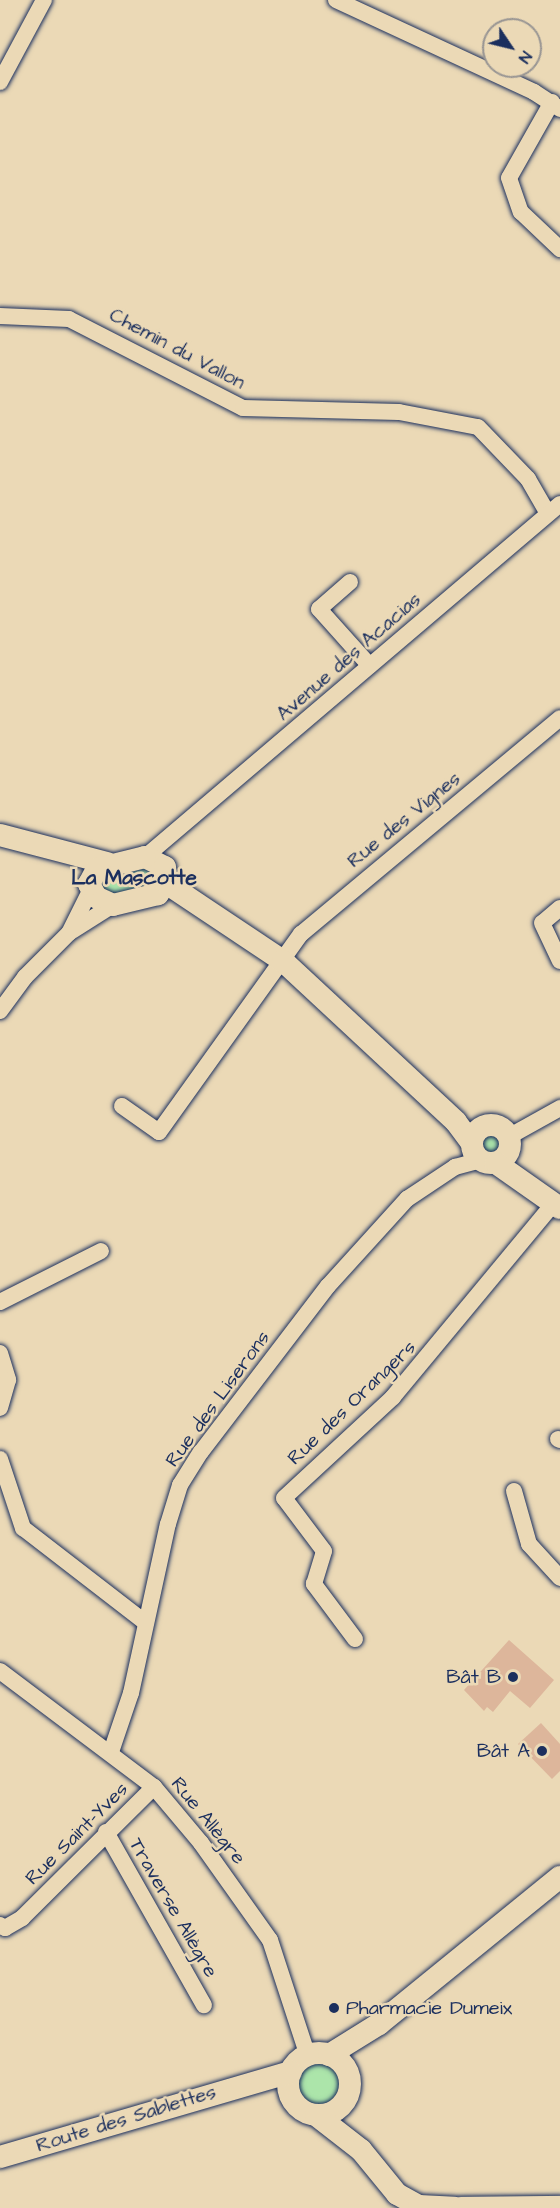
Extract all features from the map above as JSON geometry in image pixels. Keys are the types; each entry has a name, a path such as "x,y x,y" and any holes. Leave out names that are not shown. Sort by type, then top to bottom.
{"street":[{"path":"0,82 44,0"},
{"path":"336,0 556,105 509,178 521,212 560,249"},
{"name":"Chemin du Vallon","path":"0,316 69,319 243,408 399,412 478,427 556,509"},
{"name":"Avenue des Acacias","path":"156,875 178,833 370,666 556,509"},
{"path":"350,582 319,609 370,666"},
{"name":"Rue des Vignes","path":"122,1106 159,1132 301,934 560,718"},
{"path":"0,835 156,875 195,907 283,961 456,1122 488,1147 514,1176 557,1206"},
{"path":"72,854 90,883 113,905"},
{"path":"69,933 90,883 107,863"},
{"path":"0,1011 25,977 69,933 156,875"},
{"path":"557,949 542,923 560,908"},
{"path":"488,1147 560,1108"},
{"name":"Rue des Liserons","path":"111,1752 131,1693 177,1494 201,1452 343,1269 407,1199 488,1147"},
{"name":"Rue des Orangers","path":"355,1638 314,1584 324,1551 284,1497 400,1389 557,1206"},
{"path":"0,1302 101,1251"},
{"path":"0,1353 9,1380 0,1408"},
{"path":"0,1459 23,1528 146,1623"},
{"path":"514,1491 529,1544 560,1578"},
{"name":"Rue Allègre","path":"0,1671 111,1752 154,1787 270,1940 318,2055"},
{"name":"Rue Saint-Yves","path":"0,1925 5,1928 22,1918 106,1832 154,1787"},
{"name":"Traverse Allègre","path":"106,1832 204,2005"},
{"path":"292,2098 291,2072 318,2055 379,2024 560,1877"},
{"path":"316,2115 333,2112 348,2089 379,2024"},
{"path":"318,2055 346,2068 348,2089 361,2150"},
{"name":"Route des Sablettes","path":"0,2157 291,2072"},
{"path":"252,2084 292,2098 316,2115 361,2150 397,2194 418,2206 454,2208"},
{"path":"461,2208 560,2207"}],"green space":[{"path":"145,857 166,883 113,905 90,878"},
{"path":"491,1125 503,1131 509,1143 503,1155 491,1161 479,1155 473,1143 479,1131"},
{"path":"319,2053 341,2062 350,2084 341,2106 319,2115 297,2106 288,2084 297,2062"}],"building":[{"name":"Bât B","path":"509,1640 554,1680 530,1708 510,1691 493,1712 487,1707 484,1711 464,1690"},
{"name":"Bât A","path":"541,1723 560,1744 560,1771 552,1779 518,1744"}],"place":[{"name":"Bât B","path":"513,1677"},
{"name":"Bât A","path":"542,1751"},
{"name":"Pharmacie Dumeix","path":"334,2008"}],"district":[{"name":"La Mascotte","path":"134,878"}]}
